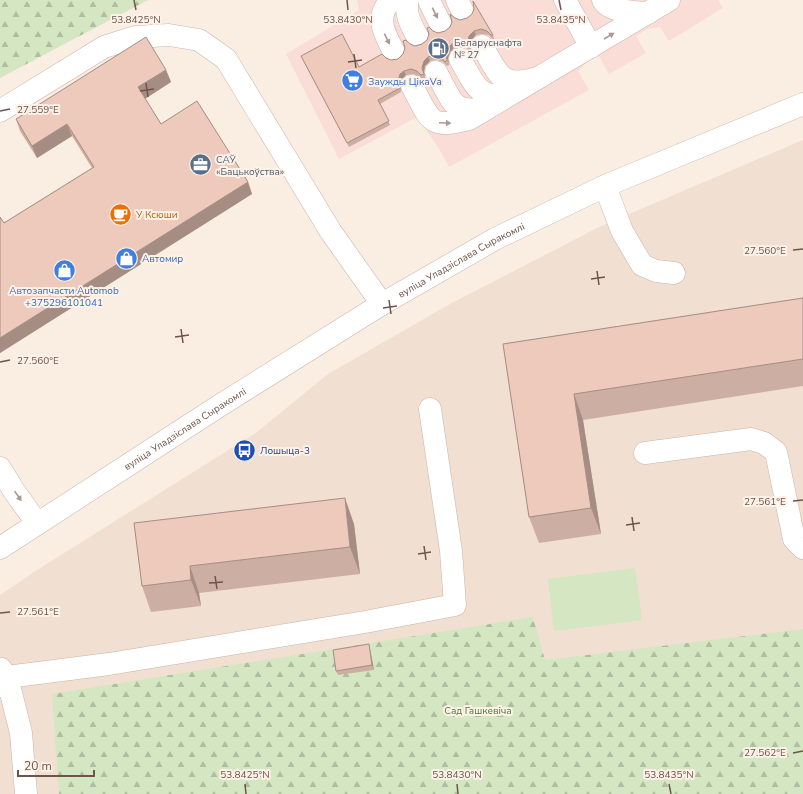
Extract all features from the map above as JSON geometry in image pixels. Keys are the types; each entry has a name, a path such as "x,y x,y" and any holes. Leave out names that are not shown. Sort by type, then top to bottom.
{"street":[{"path":"392,0 386,6 382,20 383,30 394,52"},
{"path":"408,0 408,16 418,38"},
{"path":"430,0 430,3 441,25"},
{"path":"565,0 591,47"},
{"path":"603,0 604,3 620,10 648,13"},
{"path":"412,86 430,119 439,123 455,123 469,120 669,0"},
{"path":"0,111 104,47 135,37 169,35 199,40 226,59 332,232 382,304"},
{"path":"482,46 501,77 510,81 526,81 540,78"},
{"path":"460,59 479,90 488,95 504,95 518,91"},
{"path":"436,72 455,105 464,109 480,109 494,105"},
{"name":"вуліца Уладзіслава Сыракомлі","path":"0,548 219,406 382,304 495,239 605,186 803,104"},
{"path":"605,186 622,231 642,265 656,272 674,273"},
{"path":"26,794 21,733 2,677 117,663 358,623 455,605 451,551 430,409"},
{"path":"645,453 751,438 764,442 776,452 794,539 803,548"},
{"path":"0,468 14,491 37,523"}],"shaded area":[{"path":"357,0 718,0 723,8 669,41 660,27 647,29 636,36 646,53 609,74 599,56 588,61 578,71 589,90 449,167 438,147 417,117 339,159 286,54 359,10"},
{"name":"Лошыца-3","path":"803,140 803,794 0,794 0,595 37,570 257,432 328,374 450,304 601,226"}],"green space":[{"path":"0,0 148,0 0,78"},
{"path":"635,568 642,620 554,631 548,579"},
{"name":"Сад Гашкевіча","path":"533,617 545,660 803,629 803,794 59,794 52,694"}],"building":[{"path":"473,1 493,35 481,29 474,31 469,36 468,42 470,48 458,42 452,44 448,48 446,54 447,60 445,62 441,57 435,55 428,57 424,61 422,68 424,74 421,75 417,71 411,69 404,71 400,74 398,81 400,88 378,100 389,121 347,143 301,56 342,34 359,67 382,54 391,60 398,59 403,54 405,48 403,41 406,40 415,46 422,44 427,40 429,34 427,28 429,27 438,33 445,31 450,27 452,22 450,14 460,20 467,18 472,14 474,9"},
{"path":"146,37 166,70 138,87 161,124 197,101 248,182 0,338 0,217 4,223 94,167 67,124 32,146 16,119"},
{"path":"803,298 803,359 574,394 591,508 529,517 503,344"},
{"path":"345,498 350,547 190,566 191,580 142,586 134,523"},
{"path":"369,644 372,665 336,671 333,650"}],"place":[{"name":"Беларуснафта № 27","path":"438,48"},
{"name":"Заужды ЦікаVа","path":"352,81"},
{"name":"САЎ «Бацькоўства»","path":"201,165"},
{"name":"У Ксюши","path":"120,214"},
{"name":"Автомир","path":"127,258"},
{"name":"Автозапчасти Automob +375296101041","path":"64,270"},
{"name":"Лошыца-3","path":"245,450"}]}
